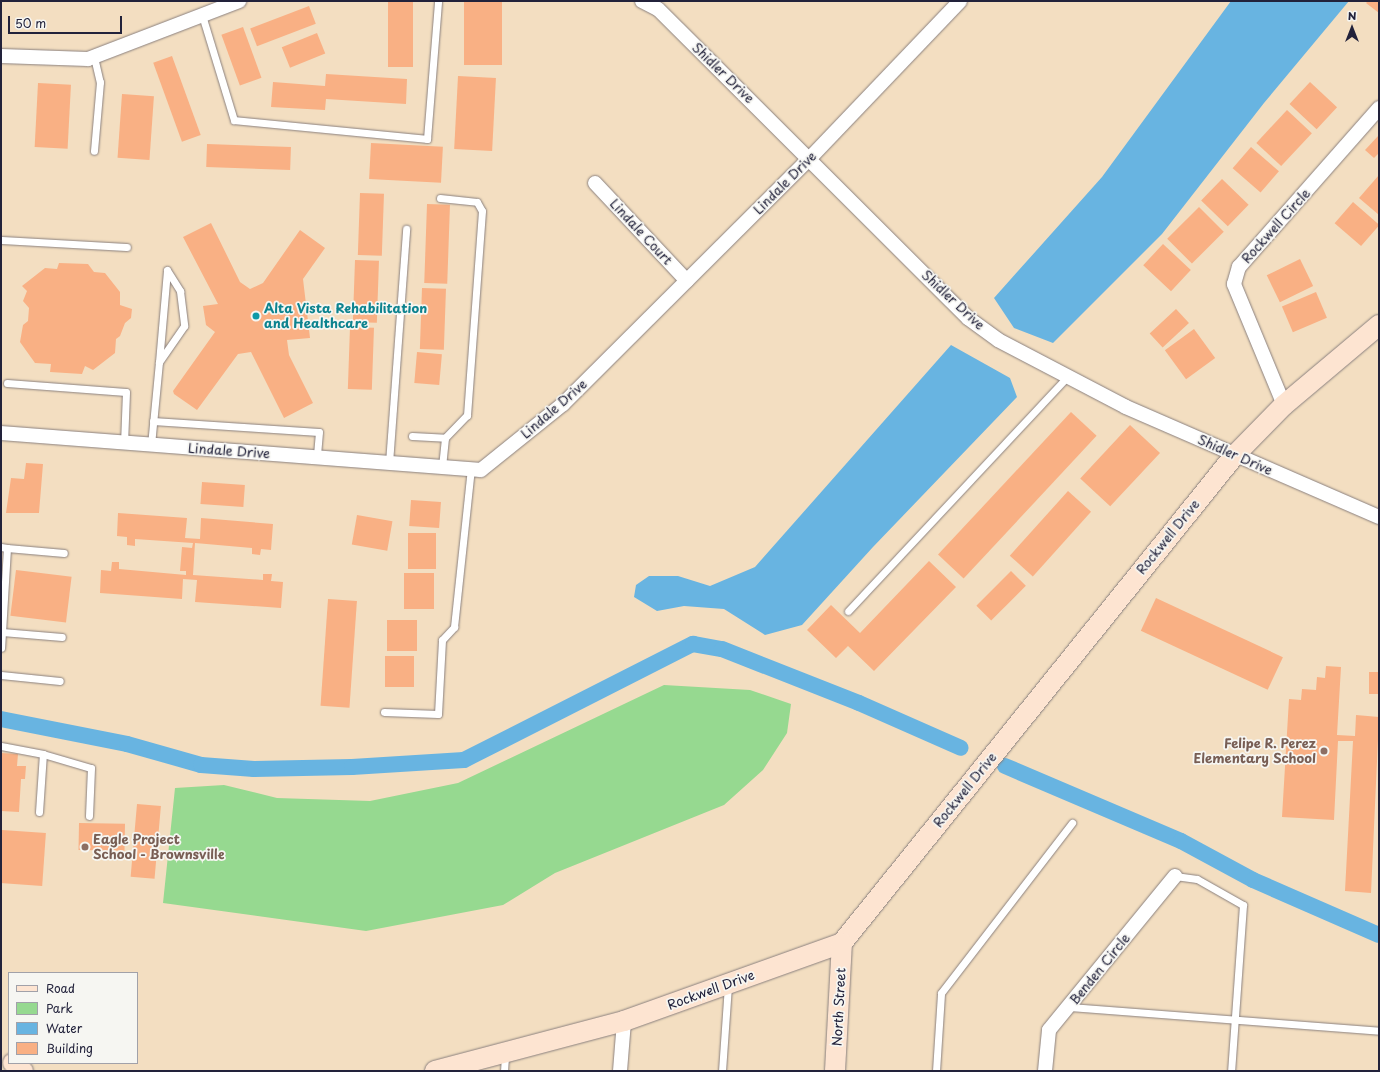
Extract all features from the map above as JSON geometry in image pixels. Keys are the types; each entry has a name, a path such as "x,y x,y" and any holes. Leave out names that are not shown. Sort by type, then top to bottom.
{"street":[{"path":"1,56 88,59 239,1"},
{"name":"Shidler Drive","path":"642,1 662,5 968,318 1004,344 1067,377 1234,456 1379,516"},
{"name":"Lindale Drive","path":"1,433 481,470 563,404 810,158 960,1"},
{"name":"Rockwell Circle","path":"1284,405 1234,284 1239,267 1379,108"},
{"name":"Lindale Court","path":"595,183 687,281"},
{"name":"Rockwell Drive","path":"435,1071 505,1062 842,943 1234,456 1284,405 1379,325"},
{"name":"Benden Circle","path":"1045,1071 1049,1030 1070,1007 1175,876"},
{"name":"North Street","path":"835,1071 842,943"},
{"path":"620,1071 624,1021"},
{"path":"14,1064 23,1071"}],"lane":[{"path":"202,15 234,120 427,139 438,1"},
{"path":"94,57 100,82 94,151"},
{"path":"440,198 477,202 482,211 467,415 445,438 442,467"},
{"path":"389,463 406,230"},
{"path":"1,240 128,247"},
{"path":"151,444 154,421 158,362 166,270 180,291 184,326 158,362"},
{"path":"848,611 1067,377"},
{"path":"7,383 126,392 124,442"},
{"path":"154,421 319,432 317,457"},
{"path":"412,436 445,438"},
{"path":"384,712 438,714 442,640 454,626 471,469"},
{"path":"1,648 4,548 64,553"},
{"path":"2,632 62,637"},
{"path":"1,675 60,681"},
{"path":"1,746 43,754 91,768 89,816"},
{"path":"39,812 43,754"},
{"path":"936,1071 941,993 1072,823"},
{"path":"1175,876 1197,880 1243,905 1231,1071"},
{"path":"722,1071 728,984"},
{"path":"1070,1007 1379,1031"}],"green space":[{"path":"664,685 750,690 791,704 787,733 763,770 724,805 555,873 503,905 366,931 163,903 175,788 224,785 277,798 370,801 458,783"}],"water":[{"path":"1231,1 1349,1 1264,103 1162,234 1053,343 1014,328 994,298 1102,177"},
{"path":"951,345 1010,378 1017,397 873,547 802,625 765,635 724,609 684,606 657,611 634,597 636,585 649,576 678,576 710,586 755,567"}],"building":[{"path":"388,1 413,1 413,67 388,67"},
{"path":"464,1 502,1 502,65 464,65"},
{"path":"1368,1 1379,1 1379,13 1366,3"},
{"path":"309,6 316,24 257,46 250,29"},
{"path":"243,27 261,78 240,86 221,35"},
{"path":"317,33 325,53 290,68 282,47"},
{"path":"172,56 201,135 182,142 153,63"},
{"path":"326,74 407,79 406,104 326,99 325,110 271,107 273,82 325,86"},
{"path":"458,76 496,78 492,151 454,149"},
{"path":"1310,82 1337,107 1317,129 1290,104"},
{"path":"38,83 71,85 68,149 35,147"},
{"path":"122,94 154,96 149,160 118,158"},
{"path":"1287,110 1312,133 1281,166 1256,143"},
{"path":"1379,135 1379,153 1374,158 1365,150"},
{"path":"371,143 443,147 441,183 369,179"},
{"path":"207,144 291,147 290,170 206,167"},
{"path":"1251,147 1279,171 1261,192 1233,168"},
{"path":"1379,175 1379,215 1359,198"},
{"path":"1222,179 1249,205 1228,226 1201,201"},
{"path":"360,193 384,194 382,256 358,255"},
{"path":"1353,202 1379,225 1361,246 1335,223"},
{"path":"427,204 450,205 447,284 424,283"},
{"path":"1199,207 1224,232 1192,264 1167,239"},
{"name":"Alta Vista Rehabilitation and Healthcare","path":"211,223 240,282 250,289 263,283 300,230 325,248 303,279 310,338 287,340 289,355 313,403 284,418 251,352 238,354 197,410 174,394 173,391 215,332 206,325 203,306 218,304 183,237"},
{"path":"1163,244 1191,270 1171,291 1143,265"},
{"path":"1300,259 1313,286 1280,302 1267,275"},
{"path":"355,260 379,261 377,323 353,322"},
{"path":"59,263 88,264 94,272 105,273 120,292 120,305 132,309 131,318 125,323 120,336 116,339 115,353 93,370 85,366 82,374 50,372 51,364 35,363 20,342 23,325 28,321 29,308 23,301 27,291 22,286 45,268 57,269"},
{"path":"422,288 446,289 444,350 420,349"},
{"path":"1316,292 1327,318 1293,332 1282,306"},
{"path":"1176,309 1189,323 1163,347 1150,334"},
{"path":"350,327 374,328 372,390 348,389"},
{"path":"1194,329 1215,358 1186,379 1165,350"},
{"path":"417,352 442,354 439,385 414,383"},
{"path":"1071,412 1097,436 964,578 938,555"},
{"path":"1130,425 1160,453 1110,506 1080,478"},
{"path":"26,463 43,464 39,513 6,513 11,478 24,479"},
{"path":"202,482 245,485 243,507 200,504"},
{"path":"1068,491 1091,512 1033,576 1010,556"},
{"path":"411,500 441,502 439,528 409,526"},
{"path":"118,513 187,518 185,538 200,539 201,518 273,524 271,550 261,549 260,555 252,554 252,548 195,543 193,575 263,580 263,574 272,574 271,581 283,582 281,608 195,602 197,580 183,579 182,599 100,593 101,570 111,571 112,562 119,562 119,569 186,575 186,571 180,571 182,547 192,548 193,543 135,539 135,546 127,545 127,537 117,536"},
{"path":"357,515 392,521 387,551 352,545"},
{"path":"408,533 436,533 436,569 408,569"},
{"path":"929,561 956,587 874,671 848,646 836,658 807,630 831,605 860,633"},
{"path":"16,570 72,577 66,622 10,616"},
{"path":"1011,571 1026,586 991,620 976,606"},
{"path":"404,573 434,573 434,609 404,609"},
{"path":"1156,598 1283,657 1268,690 1141,631"},
{"path":"328,599 357,601 349,708 321,706"},
{"path":"387,620 417,620 417,651 387,651"},
{"path":"385,656 414,656 414,687 385,687"},
{"path":"1326,666 1341,667 1337,735 1355,736 1356,715 1379,717 1371,893 1345,891 1353,741 1338,741 1334,820 1282,817 1289,699 1301,700 1302,689 1316,690 1317,677 1325,678"},
{"path":"1369,672 1379,672 1379,694 1369,694"},
{"path":"1,753 18,754 17,766 26,766 25,779 21,779 19,812 1,811"},
{"path":"137,804 161,806 155,879 131,877"},
{"path":"79,823 125,824 125,851 79,850"},
{"path":"2,830 46,833 42,886 1,883"}],"waterway":[{"path":"1,719 127,744 201,765 254,769 352,767 464,760 693,644 722,649 859,703 961,748"},
{"path":"1005,766 1181,841 1253,880 1379,935"}],"place":[{"name":"Alta Vista Rehabilitation and Healthcare","path":"256,316"},
{"name":"Felipe R. Perez Elementary School","path":"1324,751"},
{"name":"Eagle Project School - Brownsville","path":"85,847"}]}
